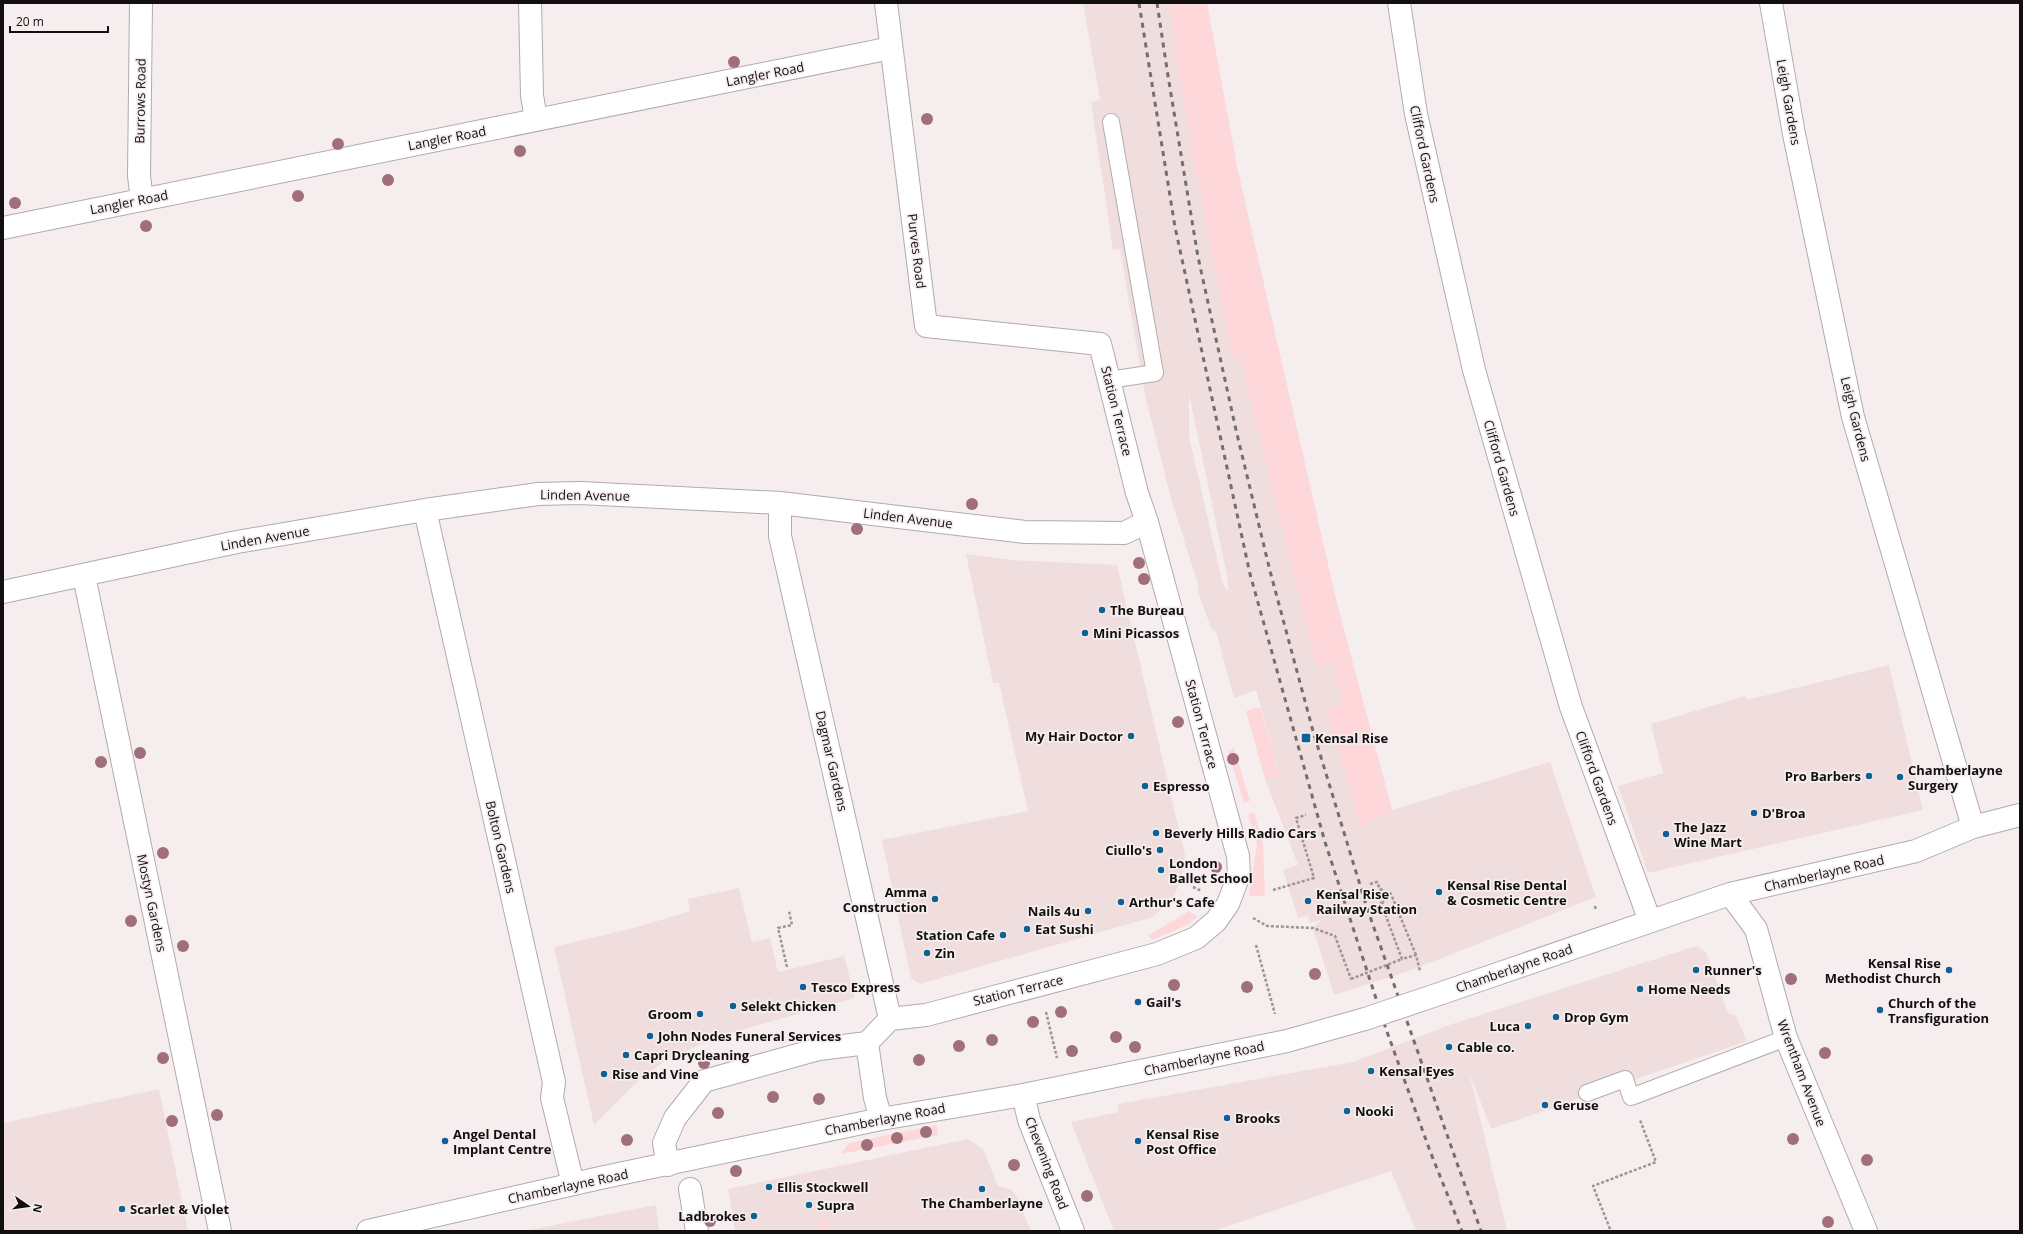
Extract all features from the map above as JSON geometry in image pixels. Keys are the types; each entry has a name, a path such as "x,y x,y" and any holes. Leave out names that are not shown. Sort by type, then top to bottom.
{"street":[{"name":"Burrows Road","path":"141,3 139,176 142,200"},
{"path":"530,3 532,95 536,120"},
{"name":"Purves Road","path":"886,3 926,326 1100,344"},
{"name":"Clifford Gardens","path":"1398,3 1416,114 1474,370 1571,707 1650,921"},
{"name":"Leigh Gardens","path":"1771,3 1794,134 1853,417 1973,827"},
{"name":"Langler Road","path":"3,228 891,48"},
{"name":"Station Terrace","path":"890,1019 926,1015 1157,954 1196,938 1216,921 1228,904 1238,875 1238,856 1147,522 1137,493 1100,344"},
{"name":"Linden Avenue","path":"3,592 84,576 236,542 425,510 538,494 580,493 780,503 1024,532 1124,533 1147,522"},
{"name":"Dagmar Gardens","path":"780,503 780,536 890,1019"},
{"name":"Bolton Gardens","path":"425,510 554,1082 552,1098 573,1184"},
{"name":"Mostyn Gardens","path":"84,576 220,1231"},
{"name":"Chamberlayne Road","path":"368,1231 573,1184 881,1119 1023,1095 1287,1041 1342,1026 1442,993 1730,894 1916,851 1973,827 2020,815"},
{"name":"Wrentham Avenue","path":"1730,894 1756,929 1786,1038 1866,1231"},
{"path":"668,1165 664,1143 675,1118 704,1081 819,1049 867,1043 890,1019"},
{"path":"867,1043 875,1098 881,1119"},
{"name":"Chevening Road","path":"1023,1095 1029,1120 1073,1231"},
{"path":"690,1189 696,1231"}],"lane":[{"path":"1109,380 1155,373 1111,122"},
{"path":"1587,1093 1625,1079 1631,1097 1786,1038"}],"path":[{"path":"1273,890 1314,878 1296,818 1306,815"},
{"path":"1370,884 1378,882 1385,902 1381,904 1402,959"},
{"path":"1380,889 1391,894 1412,942 1420,973"},
{"path":"787,967 778,928 792,925 789,911"},
{"path":"1267,926 1313,928 1335,936 1351,979 1416,955"},
{"path":"1256,945 1276,1017"},
{"path":"1045,1008 1057,1058"},
{"path":"1610,1229 1593,1186 1656,1162 1631,1097"}],"shaded area":[{"path":"1083,3 1207,3 1237,167 1337,604 1392,810 1550,762 1596,897 1409,971 1334,995 1313,928 1321,920 1310,923 1308,915 1298,918 1283,870 1298,865 1265,779 1280,775 1256,690 1234,698 1216,632 1211,628 1198,592 1198,584 1172,502 1146,400 1120,249 1113,250 1091,102 1100,100","holes":["1189,394 1227,576 1228,591 1223,585 1189,436"]},
{"path":"1169,3 1207,3 1237,167 1337,604 1392,810 1361,828 1326,708 1343,703 1332,662 1316,666 1240,356 1232,357 1182,92"},
{"path":"966,554 1013,560 1117,565 1185,855 1181,881 1171,901 1153,917 920,984 911,978 882,840 1028,811 999,683 993,683"},
{"path":"1889,665 1923,810 1648,873 1618,786 1663,773 1651,724 1745,696 1747,700"},
{"path":"1260,707 1280,776 1265,779 1246,711"},
{"path":"1234,748 1250,801 1244,803 1228,751"},
{"path":"1254,812 1263,845 1265,896 1249,896 1257,845 1248,814"},
{"path":"739,888 752,942 770,938 778,972 844,956 855,998 716,1037 667,1060 642,1077 594,1125 554,947 637,927 690,911 687,899"},
{"path":"1189,911 1198,917 1187,925 1152,940 1148,936"},
{"path":"1696,946 1706,952 1728,1013 1736,1016 1747,1041 1491,1129 1469,1072 1507,1231 1416,1231 1391,1171 1214,1231 1114,1231 1071,1122 1118,1112 1118,1104 1353,1062 1452,1024"},
{"path":"159,1089 188,1231 3,1231 3,1123"},
{"path":"937,1125 938,1135 841,1154 849,1143"},
{"path":"968,1139 983,1149 998,1186 1010,1189 1017,1196 1031,1231 735,1231 728,1189"},
{"path":"656,1205 659,1231 523,1231"},
{"path":"827,1219 830,1231 820,1231 818,1221"}],"railway":[{"path":"1139,3 1175,227 1250,574 1325,842 1386,1029 1430,1151 1462,1231"},
{"path":"1157,3 1198,257 1236,430 1270,571 1313,731 1367,908 1481,1231"}],"place":[{"name":"The Bureau","path":"1102,610"},
{"name":"Mini Picassos","path":"1085,633"},
{"name":"My Hair Doctor","path":"1131,736"},
{"name":"Kensal Rise","path":"1306,738"},
{"name":"Pro Barbers","path":"1869,776"},
{"name":"Chamberlayne Surgery","path":"1900,777"},
{"name":"Espresso","path":"1145,786"},
{"name":"D'Broa","path":"1754,813"},
{"name":"Beverly Hills Radio Cars","path":"1156,833"},
{"name":"The Jazz Wine Mart","path":"1666,834"},
{"name":"Ciullo's","path":"1160,850"},
{"name":"London Ballet School","path":"1161,870"},
{"name":"Kensal Rise Dental & Cosmetic Centre","path":"1439,892"},
{"name":"Amma Construction","path":"935,899"},
{"name":"Kensal Rise Railway Station","path":"1308,901"},
{"name":"Arthur's Cafe","path":"1121,902"},
{"name":"Nails 4u","path":"1088,911"},
{"name":"Eat Sushi","path":"1027,929"},
{"name":"Station Cafe","path":"1003,935"},
{"name":"Zin","path":"927,953"},
{"name":"Runner's","path":"1696,970"},
{"name":"Kensal Rise Methodist Church","path":"1949,970"},
{"name":"Tesco Express","path":"803,987"},
{"name":"Home Needs","path":"1640,989"},
{"name":"Gail's","path":"1138,1002"},
{"name":"Selekt Chicken","path":"733,1006"},
{"name":"Church of the Transfiguration","path":"1880,1010"},
{"name":"Groom","path":"700,1014"},
{"name":"Drop Gym","path":"1556,1017"},
{"name":"Luca","path":"1528,1026"},
{"name":"John Nodes Funeral Services","path":"650,1036"},
{"name":"Cable co.","path":"1449,1047"},
{"name":"Capri Drycleaning","path":"626,1055"},
{"name":"Kensal Eyes","path":"1371,1071"},
{"name":"Rise and Vine","path":"604,1074"},
{"name":"Geruse","path":"1545,1105"},
{"name":"Nooki","path":"1347,1111"},
{"name":"Brooks","path":"1227,1118"},
{"name":"Angel Dental Implant Centre","path":"445,1141"},
{"name":"Kensal Rise Post Office","path":"1138,1141"},
{"name":"Ellis Stockwell","path":"769,1187"},
{"name":"The Chamberlayne","path":"982,1189"},
{"name":"Supra","path":"809,1205"},
{"name":"Scarlet & Violet","path":"122,1209"},
{"name":"Ladbrokes","path":"754,1216"}]}
